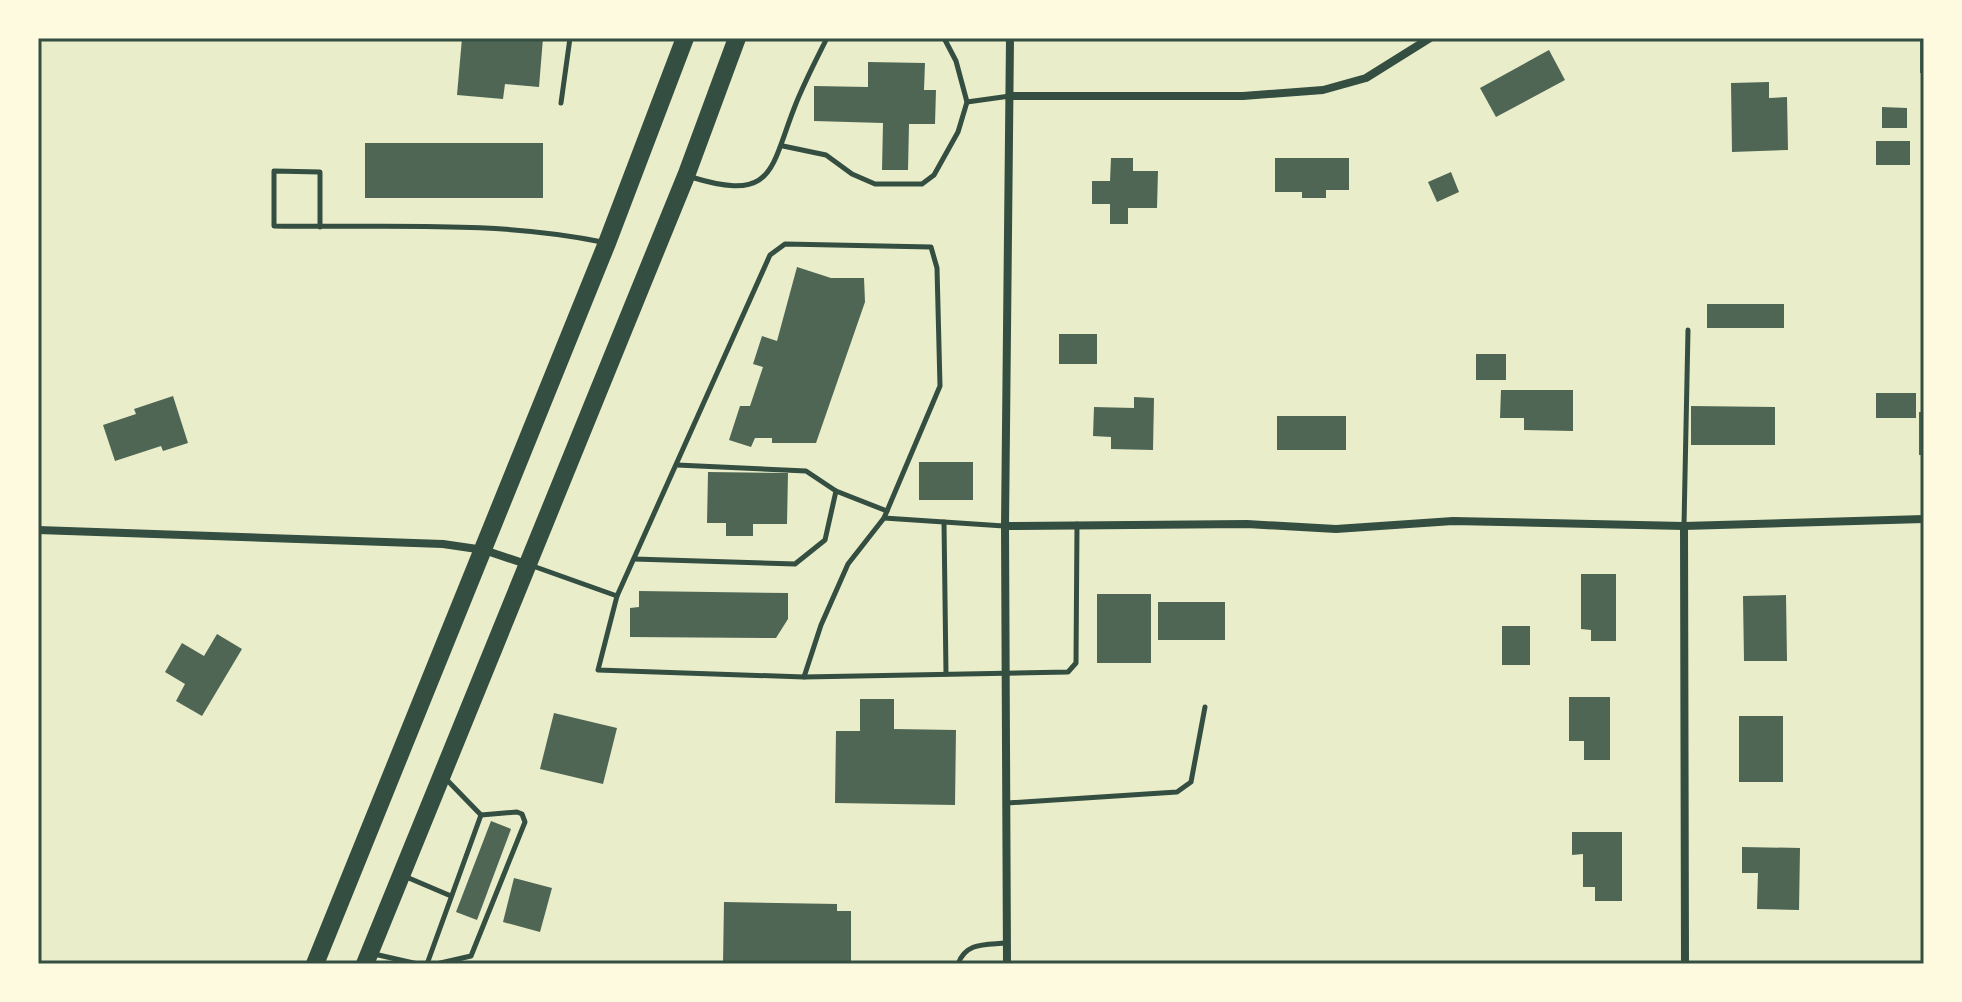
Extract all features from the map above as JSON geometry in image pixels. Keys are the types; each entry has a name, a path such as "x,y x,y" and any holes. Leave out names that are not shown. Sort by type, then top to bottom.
{"main road":[{"path":"315,964 607,243 685,38"},
{"path":"367,959 530,565 686,176 737,38"}],"street":[{"path":"1007,964 1005,526 1010,38"},
{"path":"1010,96 1243,96 1323,90 1366,78 1430,38"},
{"path":"1005,526 1077,523 1336,529 1453,521 1684,526 1924,519"},
{"path":"1684,526 1685,964"},
{"path":"38,530 443,544 484,550 530,565"}],"lane":[{"path":"561,103 570,38"},
{"path":"686,176 723,187 756,181 771,171 783,146 795,106 827,38"},
{"path":"783,146 826,155 852,174 875,184 922,184 934,175 958,132 967,102 956,61 944,38"},
{"path":"967,102 1010,96"},
{"path":"320,227 320,172 274,171 274,226 320,227 551,231 607,243"},
{"path":"804,677 821,625 848,564 884,518 940,386 937,268 931,247 785,244 770,255 617,596 598,670 804,677 1068,672 1076,663 1077,523"},
{"path":"1684,526 1688,330"},
{"path":"677,465 806,471 836,491 887,511"},
{"path":"634,559 795,564 825,540 836,491"},
{"path":"884,518 1005,526"},
{"path":"944,522 946,674"},
{"path":"530,565 617,596"},
{"path":"1007,803 1177,792 1191,782 1205,707"},
{"path":"443,776 481,815"},
{"path":"436,964 471,956 525,822 517,812 481,815"},
{"path":"427,964 481,815"},
{"path":"402,875 451,896"},
{"path":"958,964 962,952 973,946 1007,942"},
{"path":"367,959 418,964"}],"building":[{"path":"462,38 543,38 539,87 505,84 503,99 457,95"},
{"path":"1920,38 1924,38 1924,73 1920,73"},
{"path":"1549,50 1565,80 1496,117 1480,88"},
{"path":"868,62 925,63 924,90 936,90 935,124 909,124 908,170 882,170 883,123 814,121 814,86 868,87"},
{"path":"1769,82 1769,98 1787,97 1788,150 1732,152 1731,83"},
{"path":"1882,107 1907,108 1907,128 1882,128"},
{"path":"1876,141 1910,141 1910,165 1876,165"},
{"path":"365,143 543,143 543,198 365,198"},
{"path":"1111,158 1133,158 1133,171 1158,171 1157,208 1128,208 1128,224 1110,224 1110,204 1092,204 1092,181 1110,181"},
{"path":"1275,158 1349,158 1349,190 1326,190 1326,198 1302,198 1302,192 1275,192"},
{"path":"1451,172 1459,192 1437,202 1428,182"},
{"path":"797,267 831,278 864,278 865,302 816,443 772,443 772,438 755,438 751,447 729,440 740,406 750,406 763,367 753,364 762,336 777,341"},
{"path":"1707,304 1784,304 1784,328 1707,328"},
{"path":"1059,334 1097,334 1097,364 1059,364"},
{"path":"1476,354 1506,354 1506,380 1476,380"},
{"path":"1501,390 1573,390 1573,431 1524,430 1524,418 1500,418"},
{"path":"1876,393 1916,393 1916,418 1876,418"},
{"path":"173,396 188,443 163,451 161,446 115,461 103,425 136,414 134,409"},
{"path":"1134,397 1154,398 1153,450 1111,449 1111,437 1093,436 1094,407 1134,408"},
{"path":"1691,406 1775,407 1775,445 1691,445"},
{"path":"1919,412 1924,412 1924,455 1919,455"},
{"path":"1277,416 1346,416 1346,450 1277,450"},
{"path":"919,462 973,462 973,500 919,500"},
{"path":"708,472 788,473 787,524 753,524 753,536 726,536 726,523 707,523"},
{"path":"1581,574 1616,574 1616,641 1591,641 1591,630 1581,629"},
{"path":"639,591 788,593 788,619 776,638 630,637 630,608 639,607"},
{"path":"1097,594 1151,594 1151,663 1097,663"},
{"path":"1786,595 1787,661 1744,661 1743,596"},
{"path":"1158,602 1225,602 1225,640 1158,640"},
{"path":"1502,626 1530,626 1530,665 1502,665"},
{"path":"217,634 242,649 202,716 176,701 185,684 165,672 182,643 204,656"},
{"path":"1569,697 1610,697 1610,760 1584,760 1584,741 1569,741"},
{"path":"860,699 894,699 894,729 956,730 955,805 835,803 836,731 860,731"},
{"path":"554,713 617,728 603,784 540,769"},
{"path":"1739,716 1783,716 1783,782 1739,782"},
{"path":"491,821 511,829 477,920 456,912"},
{"path":"1572,832 1622,832 1622,901 1595,901 1595,887 1583,887 1583,854 1572,855"},
{"path":"1742,847 1800,848 1799,910 1757,909 1758,873 1742,873"},
{"path":"514,878 552,888 540,932 503,922"},
{"path":"724,902 837,904 837,911 851,911 851,964 723,964"}]}
